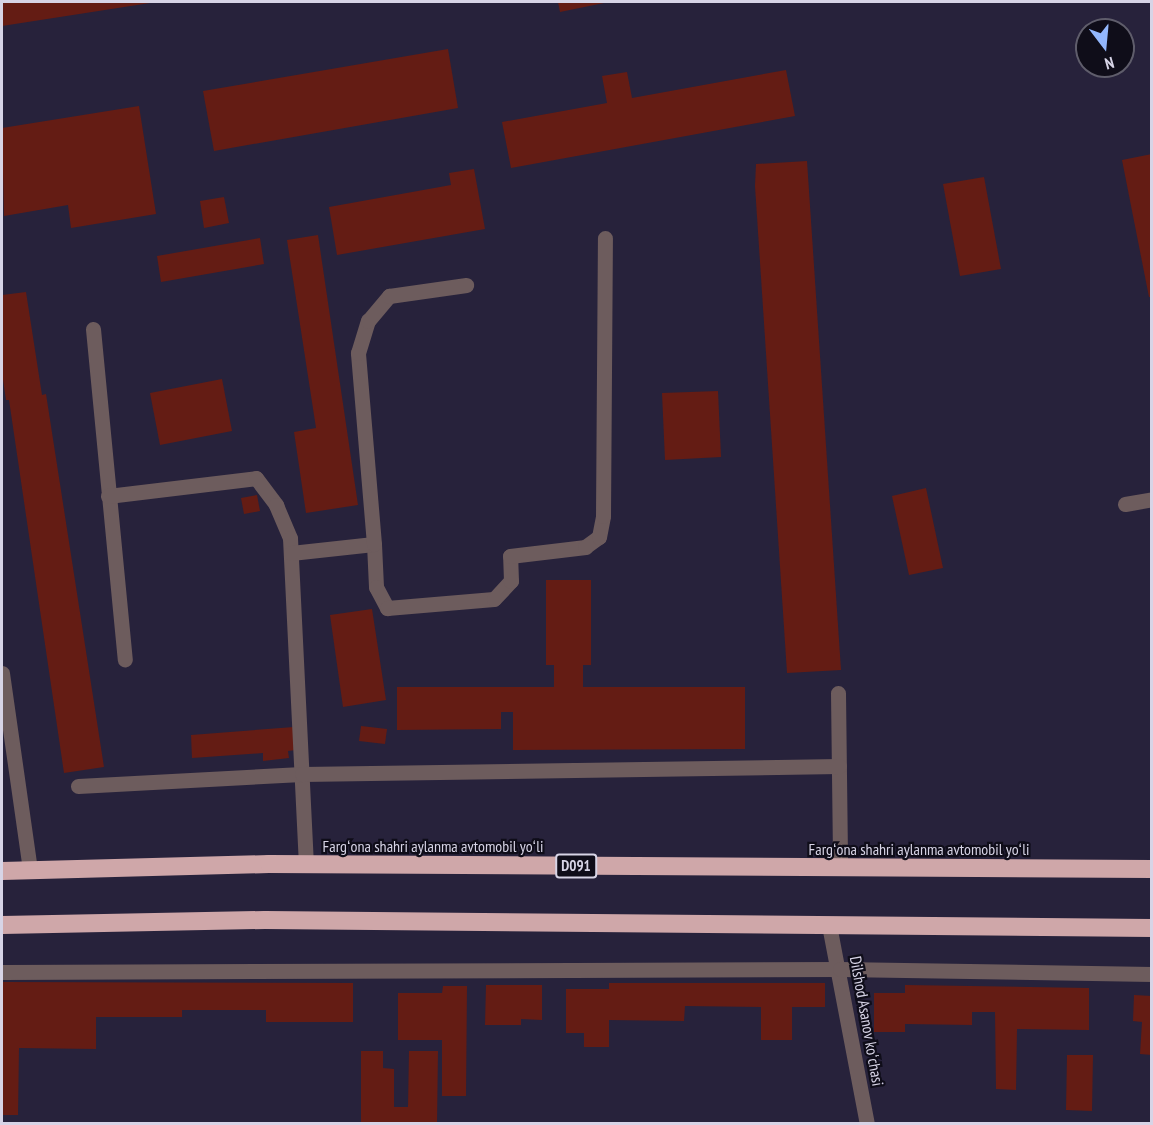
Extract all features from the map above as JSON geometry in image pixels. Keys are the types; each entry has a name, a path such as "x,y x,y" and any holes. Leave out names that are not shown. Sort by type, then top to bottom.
{"highway":[{"name":"Fargʻona shahri aylanma avtomobil yoʻli","path":"2,870 306,864 1152,869"},
{"path":"2,925 265,920 1152,928"}],"street":[{"path":"466,285 389,296 368,321 357,353 376,586 387,608 494,599 511,581 510,556 585,548 599,537 603,516 605,238"},
{"path":"93,329 125,659"},
{"path":"108,496 256,477 276,505 290,538 306,864"},
{"path":"1125,504 1152,499"},
{"path":"291,553 374,544"},
{"path":"2,673 30,870"},
{"path":"838,693 840,868"},
{"path":"78,786 302,774 839,766"},
{"name":"Dilshod Asanov koʻchasi","path":"829,925 840,969 867,1124"},
{"path":"2,972 840,969 1152,974"}],"building":[{"path":"2,2 150,2 150,3 2,26"},
{"path":"558,2 604,2 604,3 560,12"},
{"path":"448,49 458,108 214,151 203,91"},
{"path":"786,70 795,116 511,168 502,122 607,103 602,76 627,72 632,98"},
{"path":"139,106 156,214 71,228 68,205 4,216 2,128"},
{"path":"1152,154 1152,297 1149,297 1122,160"},
{"path":"807,161 841,670 787,673 755,186 756,164"},
{"path":"474,169 485,229 337,255 329,207 451,185 449,173"},
{"path":"984,177 1001,269 960,276 943,184"},
{"path":"224,197 229,223 204,228 200,201"},
{"path":"318,235 358,505 306,513 294,432 316,428 287,240"},
{"path":"260,238 264,264 161,282 157,256"},
{"path":"26,292 42,395 46,394 104,767 64,773 9,400 6,400 2,373 2,295"},
{"path":"222,379 232,431 160,445 150,393"},
{"path":"718,391 721,457 665,460 662,393"},
{"path":"926,488 943,568 909,575 892,496"},
{"path":"257,495 260,511 244,514 241,498"},
{"path":"546,580 591,580 591,665 583,665 583,687 745,687 745,749 513,750 513,712 501,712 501,729 397,730 397,687 554,687 554,665 546,665"},
{"path":"372,609 386,700 343,707 330,615"},
{"path":"361,726 387,729 385,744 359,741"},
{"path":"294,727 296,750 288,751 289,758 263,761 263,753 192,758 191,735"},
{"path":"2,982 353,983 353,1022 266,1022 266,1010 182,1010 182,1017 96,1017 96,1049 19,1048 18,1115 2,1115"},
{"path":"609,983 825,983 825,1007 792,1007 792,1040 761,1040 761,1007 685,1006 684,1021 609,1020 609,1047 584,1047 584,1033 566,1033 566,989 609,989"},
{"path":"486,985 542,985 542,1020 521,1019 521,1025 485,1025"},
{"path":"905,985 1089,988 1089,1030 1017,1029 1016,1090 996,1089 995,1012 972,1012 972,1025 905,1024 905,1032 874,1032 874,993 905,993"},
{"path":"443,986 467,986 466,1096 442,1096 442,1040 398,1040 398,993 442,993"},
{"path":"1134,995 1152,996 1152,1055 1140,1054 1142,1022 1133,1021"},
{"path":"361,1051 383,1051 383,1068 394,1069 394,1107 408,1107 409,1051 438,1051 437,1124 361,1124"},
{"path":"1067,1055 1093,1055 1092,1111 1066,1110"}]}
